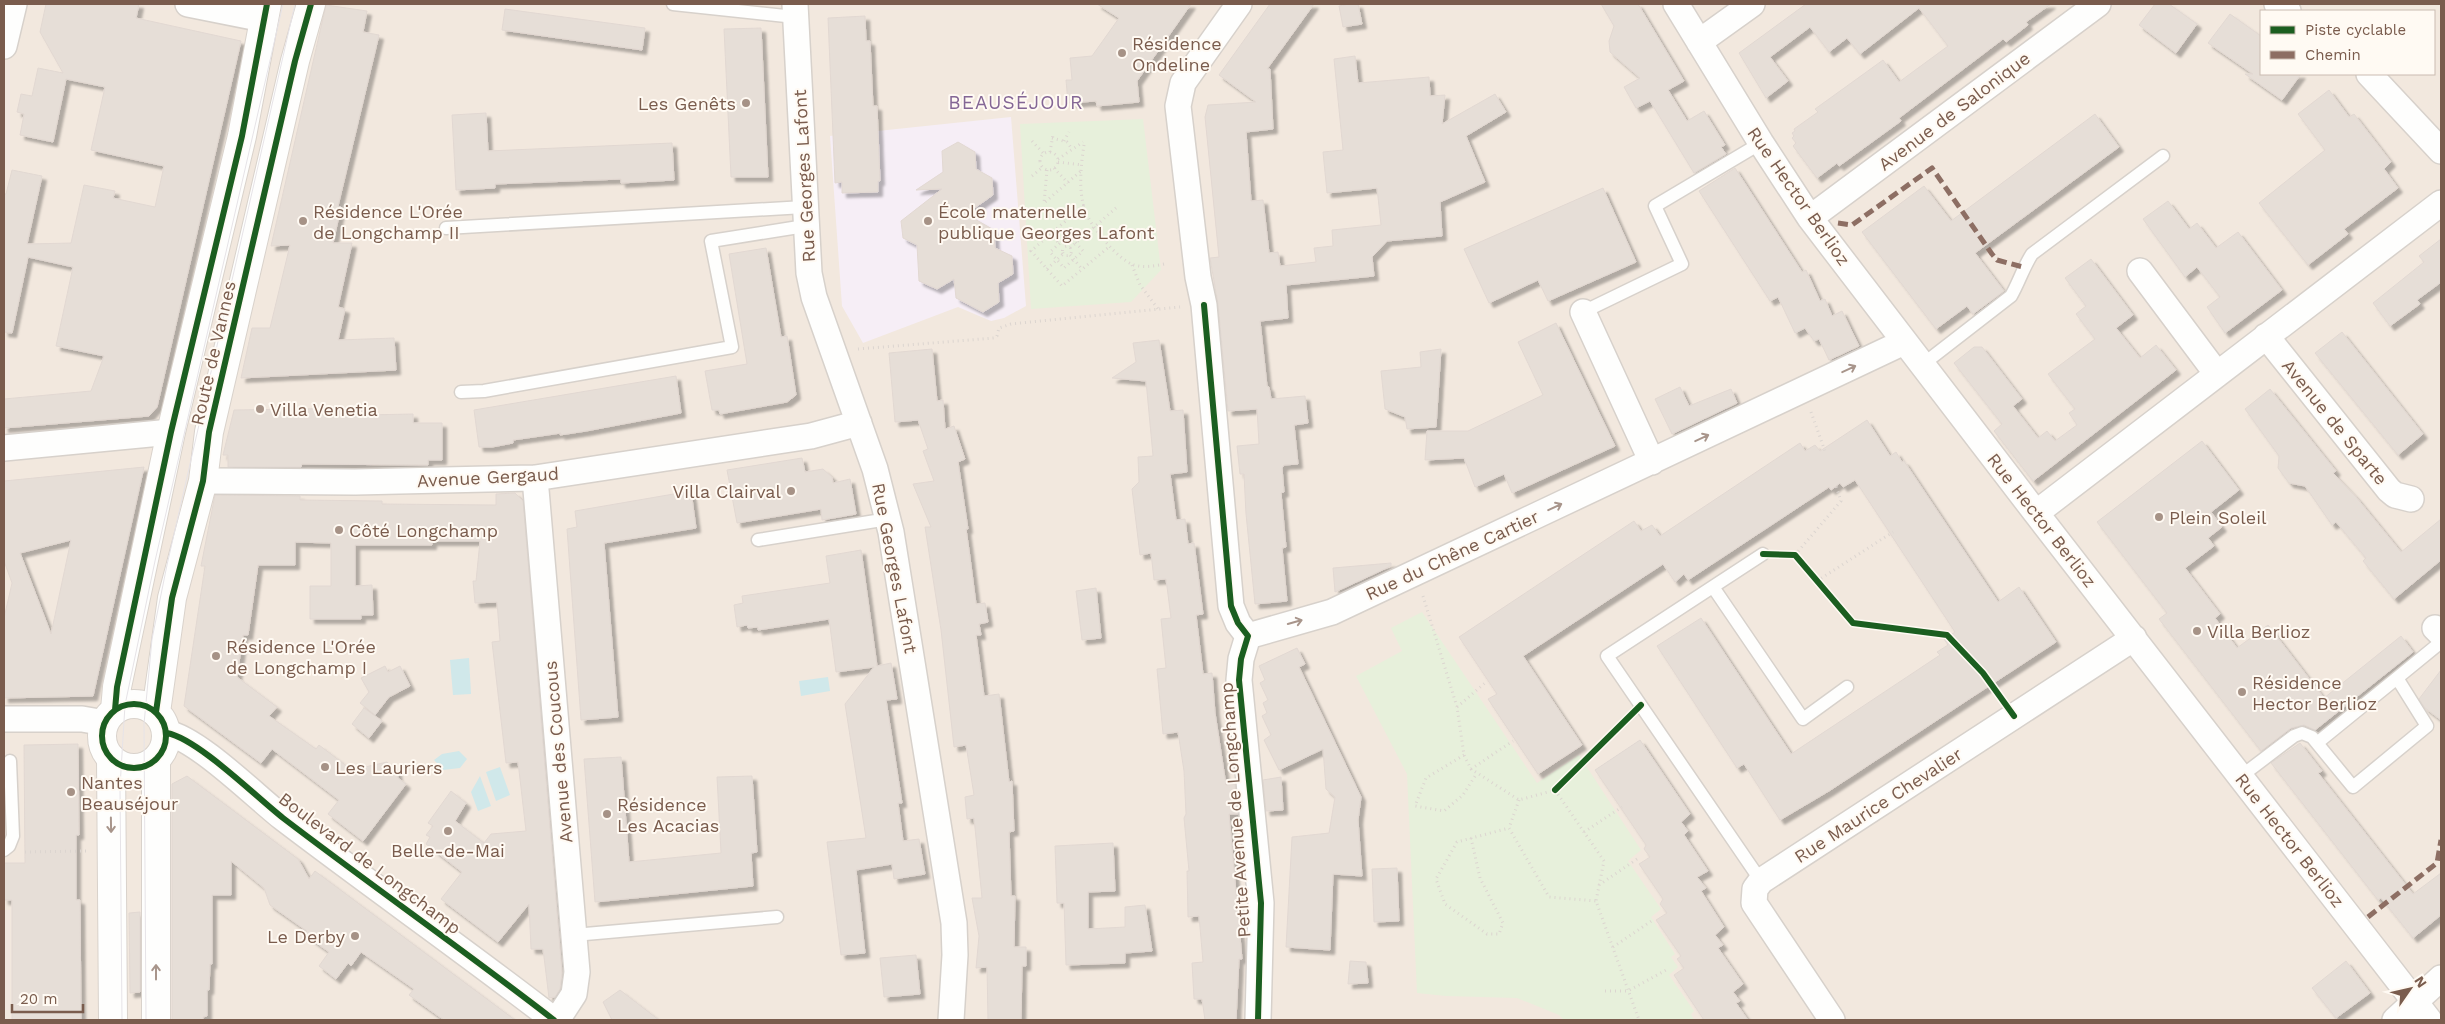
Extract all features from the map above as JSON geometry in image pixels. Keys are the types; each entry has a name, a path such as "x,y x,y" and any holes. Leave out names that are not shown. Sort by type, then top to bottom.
{"main road":[{"name":"Route de Vannes","path":"161,722 172,598 203,481 209,432 295,61 311,4"},
{"name":"Route de Vannes","path":"110,716 171,432 242,136 265,12"},
{"path":"138,704 161,722 165,748 156,760 143,767 132,768 120,765 111,758 103,744 102,733 110,716 125,705 138,704"},
{"path":"111,758 113,1020"},
{"path":"156,760 156,1020"}],"street":[{"path":"4,46 14,4"},
{"path":"188,4 265,12"},
{"path":"1239,4 1184,83 1178,106 1196,258 1195,306 1231,606 1238,623 1248,636"},
{"name":"Rue Hector Berlioz","path":"1676,4 1761,143 1810,218 2240,777 2423,1011"},
{"path":"1699,42 1752,4"},
{"name":"Avenue de Salonique","path":"1810,218 2098,4"},
{"name":"Rue Georges Lafont","path":"795,10 804,216 809,273 814,297 859,423 888,519 912,654 954,923 955,955 951,1020"},
{"path":"2370,75 2441,151"},
{"path":"2036,513 2441,203"},
{"path":"2140,271 2217,374"},
{"path":"1583,312 1652,462"},
{"name":"Avenue de Sparte","path":"2266,336 2390,490 2395,495 2411,499"},
{"name":"Rue du Chêne Cartier","path":"1248,636 1332,612 1904,342"},
{"name":"Avenue Gergaud","path":"203,481 355,482 535,478 811,436 859,423"},
{"path":"4,448 171,432"},
{"name":"Avenue des Coucous","path":"535,478 574,935 576,982 574,994 555,1020"},
{"name":"Petite Avenue de Longchamp","path":"1248,636 1241,659 1239,680 1261,903 1258,1020"},
{"name":"Rue Maurice Chevalier","path":"1761,881 2134,638"},
{"path":"4,719 82,719 110,716"},
{"name":"Boulevard de Longchamp","path":"161,722 176,735 204,753 281,817 555,1020"},
{"path":"1761,881 1755,889 1754,903 1832,1020"},
{"path":"2395,1020 2423,1011 2441,978"}],"lane":[{"path":"672,4 795,10"},
{"path":"1583,312 1682,264 1656,206 1761,143"},
{"path":"1922,365 2011,296 2018,284 2023,268 2032,254 2163,156"},
{"path":"446,228 804,216"},
{"path":"461,392 484,391 732,347 711,241 804,216"},
{"path":"758,540 888,519"},
{"path":"1761,881 1607,656 1763,554"},
{"path":"1713,586 1803,719 1846,687"},
{"path":"2316,743 2397,678 2439,635"},
{"path":"2240,777 2298,733 2307,734 2353,787 2427,726 2397,678"},
{"path":"4,850 9,846 13,836 10,761"},
{"path":"574,935 777,917"}],"path":[{"path":"1064,141 1068,132"},
{"path":"1050,152 1053,136 1064,141 1072,149"},
{"path":"1032,141 1044,154"},
{"path":"1047,170 1054,168 1058,160 1083,143 1081,191 1084,205 1094,227 1110,246 1132,264 1150,267 1164,264"},
{"path":"1047,170 1040,161 1044,154 1050,152"},
{"path":"1050,152 1058,160 1082,165"},
{"path":"1032,176 1043,167"},
{"path":"1054,168 1068,182"},
{"path":"1047,170 1044,203 1082,170"},
{"path":"1084,205 1031,251 1062,286 1110,246"},
{"path":"1070,248 1116,208"},
{"path":"1051,233 1063,248 1063,254"},
{"path":"1069,235 1076,243 1083,251 1064,268 1050,252 1069,235"},
{"path":"1063,248 1066,246 1070,248"},
{"path":"1070,248 1070,254 1082,269"},
{"path":"1047,269 1063,254 1070,254"},
{"path":"1132,264 1140,285 1159,309"},
{"path":"851,350 994,338 997,336 1000,328 1011,324 1195,306"},
{"path":"1809,406 1826,454"},
{"path":"1795,555 1841,501 1836,486"},
{"path":"1817,581 1893,532"},
{"path":"1763,554 1795,555 1800,561"},
{"path":"1812,575 1823,588"},
{"path":"1421,587 1426,611 1457,707 1464,756 1471,769 1519,800 1555,790 1562,783"},
{"path":"1457,707 1485,683"},
{"path":"1471,769 1513,741"},
{"path":"1464,756 1426,778 1415,806 1444,811 1463,795 1477,773"},
{"path":"1555,790 1604,861 1596,901 1639,1020"},
{"path":"1519,800 1509,828 1549,897 1596,901"},
{"path":"1584,832 1622,807"},
{"path":"1471,838 1480,878 1503,923 1499,934 1487,934 1445,904 1436,879 1457,842 1471,838 1509,828"},
{"path":"22,852 92,850"},
{"path":"1600,884 1640,857"},
{"path":"1613,947 1652,920"},
{"path":"1605,991 1628,991 1668,969"}],"shaded area":[{"path":"4,4 2441,4 2441,1020 4,1020"},
{"name":"École maternelle publique Georges Lafont","path":"1011,117 1026,306 1004,318 991,321 958,307 863,343 842,306 830,136"}],"green space":[{"path":"1143,119 1161,270 1131,302 1031,309 1020,124"},
{"path":"1422,612 1537,783 1579,755 1641,850 1628,861 1661,909 1651,917 1675,954 1671,957 1678,967 1669,975 1694,1011 1691,1014 1694,1020 1564,1020 1559,1015 1517,998 1446,996 1417,993 1407,774 1356,676 1402,651 1391,628"}],"water":[{"path":"469,658 471,694 453,695 450,660"},
{"path":"828,677 830,691 801,696 799,681"},
{"path":"459,751 467,759 460,768 443,770 434,760 442,754"},
{"path":"500,767 510,795 496,801 486,772"},
{"path":"480,776 491,806 478,811 471,792"}],"building":[{"path":"46,4 139,4 136,18 241,41 157,407 149,416 4,428 4,399 91,391 104,356 56,346 73,267 28,257 12,333 4,332 4,194 6,194 12,170 42,176 27,244 71,243 84,185 115,191 113,198 155,207 164,166 91,150 105,87 66,79 53,142 20,135 24,114 17,112 21,94 32,96 38,68 63,73 40,32"},
{"name":"Résidence Ondeline","path":"1097,4 1191,4 1137,81 1139,102 1097,106 1096,101 1068,103 1066,80 1072,80 1070,58 1092,56 1119,18"},
{"path":"1270,4 1314,4 1267,69 1270,69 1273,129 1246,132 1251,201 1263,200 1269,253 1278,252 1280,266 1316,262 1314,248 1333,246 1332,230 1381,225 1377,188 1327,193 1323,152 1343,150 1334,59 1355,56 1358,83 1429,77 1430,96 1445,95 1442,124 1495,94 1506,112 1466,136 1485,182 1440,202 1442,236 1387,241 1372,257 1374,276 1286,285 1288,318 1260,321 1267,386 1269,387 1271,399 1305,396 1308,423 1294,425 1298,464 1284,465 1282,468 1284,492 1281,493 1286,547 1282,548 1287,601 1255,604 1244,474 1240,474 1237,446 1259,444 1257,409 1228,411 1218,304 1210,258 1219,257 1205,117 1208,105 1256,102 1219,75"},
{"path":"1358,4 1362,24 1343,27 1339,6"},
{"path":"1601,4 1638,4 1684,81 1668,90 1687,121 1704,111 1725,145 1721,147 1726,154 1694,173 1650,101 1636,108 1624,87 1640,78 1610,52 1609,41 1614,26"},
{"path":"1806,4 2051,4 2026,22 2028,25 2006,42 2003,39 1899,118 1901,121 1839,166 1837,163 1817,178 1793,146 1796,143 1792,138 1794,136 1792,133 1795,131 1794,129 1818,112 1815,109 1883,60 1899,82 1948,46 1919,8 1860,54 1847,38 1829,52 1810,27 1770,57 1788,81 1766,98 1739,53"},
{"path":"2155,4 2169,4 2197,24 2176,53 2139,25"},
{"path":"326,5 367,11 363,32 379,35 338,206 341,207 333,243 352,243 338,307 345,309 338,340 394,338 396,370 241,378 252,328 270,328 290,245 271,246"},
{"path":"505,9 645,28 642,50 502,30"},
{"path":"2230,14 2260,35 2260,75 2300,75 2282,100 2245,74 2253,74 2208,43"},
{"path":"865,16 866,41 870,41 873,106 877,106 880,181 878,181 878,192 842,193 842,182 835,183 828,18"},
{"name":"Les Genêts","path":"761,28 768,177 731,177 724,29"},
{"path":"2329,90 2349,117 2354,114 2391,162 2384,169 2398,188 2344,229 2348,234 2308,265 2259,203 2325,150 2298,114"},
{"path":"486,113 488,151 672,143 674,180 621,183 621,179 495,184 495,188 456,190 452,115"},
{"path":"2095,114 2119,147 1975,253 2004,291 1973,314 1967,306 1936,329 1862,232 1924,186 1951,221"},
{"path":"958,142 975,152 976,169 992,178 993,195 966,214 994,230 995,248 1012,256 1013,274 998,283 999,302 983,312 956,298 954,279 937,289 919,281 917,245 903,238 901,221 942,189 916,190 943,172 942,151"},
{"path":"1735,168 1802,272 1806,270 1820,301 1825,299 1832,316 1842,311 1859,346 1829,360 1819,339 1814,341 1805,328 1795,333 1778,297 1770,301 1699,191"},
{"path":"1603,188 1636,262 1548,301 1538,280 1489,303 1464,249"},
{"path":"2168,201 2189,229 2197,223 2216,248 2238,232 2282,290 2225,333 2207,307 2220,297 2197,267 2185,277 2143,219"},
{"path":"2441,239 2441,285 2440,283 2417,300 2420,304 2390,326 2373,303 2424,262 2419,256"},
{"path":"766,248 781,337 787,336 796,395 787,402 720,414 719,410 712,410 705,371 747,364 729,254"},
{"path":"2091,259 2133,315 2116,328 2140,358 2156,345 2176,370 2033,481 1994,431 2002,424 1954,363 1974,347 1982,347 2022,399 2013,406 2038,438 2047,431 2055,441 2077,425 2069,413 2075,409 2048,374 2095,339 2076,314 2086,306 2065,278"},
{"path":"1556,323 1615,446 1512,493 1504,474 1475,487 1464,458 1425,460 1427,431 1468,431 1543,395 1518,342"},
{"path":"2342,332 2423,434 2398,455 2315,353"},
{"path":"1159,340 1170,411 1183,410 1187,472 1170,474 1176,520 1185,519 1188,544 1194,543 1203,614 1196,615 1203,674 1212,673 1215,713 1226,785 1235,784 1238,814 1229,814 1242,959 1239,959 1236,1020 1205,1020 1202,999 1194,999 1192,963 1203,962 1199,916 1188,917 1187,871 1189,871 1184,818 1186,814 1184,771 1178,732 1163,734 1157,669 1166,668 1161,619 1171,618 1166,579 1154,580 1151,553 1140,555 1132,489 1139,482 1138,457 1153,456 1146,381 1112,378 1136,362 1133,343"},
{"path":"932,349 937,401 943,400 945,429 954,426 965,459 958,462 976,604 985,603 988,622 979,624 981,635 976,635 984,696 999,694 1009,782 1012,781 1014,831 1009,832 1011,896 1015,896 1014,947 1026,947 1026,966 1022,966 1021,1020 988,1020 987,967 976,968 979,936 972,898 982,898 974,818 967,819 965,797 974,795 966,745 954,747 941,630 925,527 931,527 913,484 934,481 923,451 928,449 918,420 895,422 889,353"},
{"path":"1441,349 1436,427 1407,429 1405,417 1385,409 1381,371 1421,367 1420,352"},
{"path":"676,376 681,413 586,431 513,440 513,443 492,447 479,447 474,410"},
{"path":"1680,387 1689,406 1731,389 1737,403 1672,434 1655,399"},
{"path":"2270,389 2336,471 2333,473 2356,497 2401,552 2441,519 2441,560 2394,599 2363,561 2366,558 2336,522 2332,525 2305,486 2289,483 2278,468 2279,456 2245,409"},
{"path":"362,408 362,415 413,414 413,423 442,423 442,460 428,460 428,465 302,464 301,467 228,467 228,455 223,455 234,410"},
{"path":"1867,420 1890,456 1896,452 1902,462 1904,461 1998,602 2019,587 2056,642 1829,791 1780,820 1744,764 1737,768 1657,646 1701,618 1791,754 1940,655 1937,652 1948,645 1944,639 1955,632 1855,480 1843,487 1840,483 1831,490 1829,487 1688,580 1684,574 1675,582 1663,564 1523,656 1582,745 1538,774 1488,699 1497,694 1459,637 1634,521 1641,531 1652,525 1660,536 1800,443 1805,451 1815,445 1820,451"},
{"path":"2202,441 2239,490 2211,512 2222,527 2208,538 2214,546 2185,568 2220,614 2215,618 2237,648 2268,625 2324,698 2401,636 2413,652 2315,730 2304,725 2291,728 2261,751 2159,619 2167,613 2097,522"},
{"name":"Villa Clairval","path":"802,458 805,472 823,469 832,477 833,483 850,479 856,514 822,520 821,509 737,523 727,470"},
{"path":"144,467 93,696 4,698 4,618 12,583 4,561 4,481","holes":["71,540 51,634 20,553"]},
{"path":"691,491 696,528 604,543 618,717 581,720 567,529 577,527 575,511"},
{"path":"515,493 523,501 562,973 560,989 555,997 549,998 543,949 531,949 529,904 498,942 441,899 462,872 426,844 430,837 426,835 433,826 428,823 451,791 466,803 455,821 484,843 491,834 526,831 518,762 506,763 492,642 500,641 497,602 475,603 473,581 476,581 480,541 432,541 432,545 355,545 355,586 372,585 373,615 361,615 361,619 310,619 310,586 331,586 331,543 295,542 295,565 258,565 248,635 243,635 237,677 277,707 269,716 316,749 319,745 348,767 344,771 351,769 359,775 365,767 387,762 397,771 398,778 406,784 363,841 328,814 339,800 272,749 261,763 184,706 205,566 201,566 215,495 300,496 300,500 382,501 382,504 496,505 496,494"},
{"path":"861,550 877,666 891,663 897,699 886,700 902,803 898,803 903,841 919,839 925,874 894,879 892,864 856,870 865,953 841,955 827,842 866,838 845,704 874,667 836,672 829,619 758,630 758,627 748,628 747,625 737,627 734,605 743,603 742,596 830,583 826,556"},
{"path":"1391,563 1391,566 1335,592 1333,568"},
{"path":"1096,588 1101,638 1082,640 1076,591"},
{"path":"1297,648 1305,664 1299,667 1361,797 1358,820 1362,876 1333,874 1330,950 1286,947 1292,837 1329,833 1335,797 1326,789 1323,749 1279,770 1264,740 1271,735 1262,716 1267,713 1263,703 1268,700 1260,683 1265,680 1259,666"},
{"path":"385,666 388,672 400,666 410,686 389,697 375,715 360,703 369,692 361,678"},
{"path":"2441,670 2441,720 2425,708 2419,699"},
{"path":"364,708 382,721 369,738 352,724"},
{"path":"1640,740 1690,814 1681,822 1688,831 1684,835 1708,871 1697,877 1706,888 1701,891 1724,927 1715,935 1723,945 1718,948 1743,984 1733,992 1740,1001 1736,1003 1748,1020 1704,1020 1674,975 1684,968 1677,959 1681,956 1656,920 1667,913 1660,904 1663,899 1639,864 1650,857 1644,849 1646,845 1595,770"},
{"path":"2300,743 2322,771 2318,773 2413,894 2441,873 2441,915 2413,938 2381,898 2378,900 2271,763"},
{"path":"78,744 79,835 76,835 76,900 80,900 81,1020 12,1020 12,900 4,900 4,863 25,863 24,745"},
{"name":"Résidence Les Acacias","path":"621,757 629,862 721,853 717,777 752,776 757,852 751,853 753,886 595,902 584,759"},
{"path":"187,776 298,859 309,879 315,871 515,1020 444,1020 409,995 414,989 361,952 351,966 348,963 336,979 319,966 329,952 304,934 307,931 270,905 264,888 231,861 231,895 212,895 212,964 210,964 209,990 207,990 207,1016 203,1017 203,1020 172,1020 172,784"},
{"path":"1281,777 1283,810 1266,811 1263,780"},
{"path":"1113,843 1115,891 1088,892 1088,929 1125,927 1125,907 1145,905 1152,951 1125,953 1125,963 1066,965 1064,903 1057,903 1055,846"},
{"path":"1397,868 1399,921 1374,922 1372,869"},
{"path":"140,912 140,992 130,993 129,913"},
{"path":"916,955 920,994 884,997 880,958"},
{"path":"1350,961 1366,962 1368,983 1348,984"},
{"path":"2346,961 2370,993 2336,1018 2312,988"},
{"path":"620,990 659,1020 612,1020 603,1002"}],"tram line":[{"path":"122,1020 120,787 125,705 155,561 283,4"},
{"path":"146,1020 144,724 152,639 167,565 295,4"}],"marked path":[{"path":"1838,223 1852,225 1932,168 1997,260 2023,267"},
{"path":"2368,917 2437,863 2441,840"}],"cycle path":[{"path":"115,710 117,687 171,432 242,136 267,4"},
{"path":"156,712 172,598 203,481 209,432 295,61 311,4"},
{"path":"1204,305 1231,606 1238,623 1248,636 1241,659 1239,680 1261,903 1258,1020"},
{"path":"1763,554 1795,555 1853,623 1947,635 1983,673 2014,716"},
{"path":"128,704 140,704 157,713 164,724 166,736 164,748 157,759 140,768 128,768 116,763 107,754 102,742 102,730 107,718 116,709 128,704"},
{"path":"1555,790 1641,705"},
{"path":"167,733 180,737 210,757 283,818 554,1020"}],"place":[{"name":"Résidence Ondeline","path":"1122,53"},
{"name":"Les Genêts","path":"746,103"},
{"name":"Résidence L'Orée de Longchamp II","path":"303,221"},
{"name":"École maternelle publique Georges Lafont","path":"928,221"},
{"name":"Villa Venetia","path":"260,409"},
{"name":"Villa Clairval","path":"791,491"},
{"name":"Plein Soleil","path":"2159,517"},
{"name":"Côté Longchamp","path":"339,530"},
{"name":"Villa Berlioz","path":"2197,631"},
{"name":"Résidence L'Orée de Longchamp I","path":"216,656"},
{"name":"Résidence Hector Berlioz","path":"2242,692"},
{"name":"Les Lauriers","path":"325,767"},
{"name":"Nantes Beauséjour","path":"71,792"},
{"name":"Résidence Les Acacias","path":"607,814"},
{"name":"Belle-de-Mai","path":"448,831"},
{"name":"Le Derby","path":"355,936"}],"district":[{"name":"BEAUSÉJOUR","path":"1016,102"}]}
